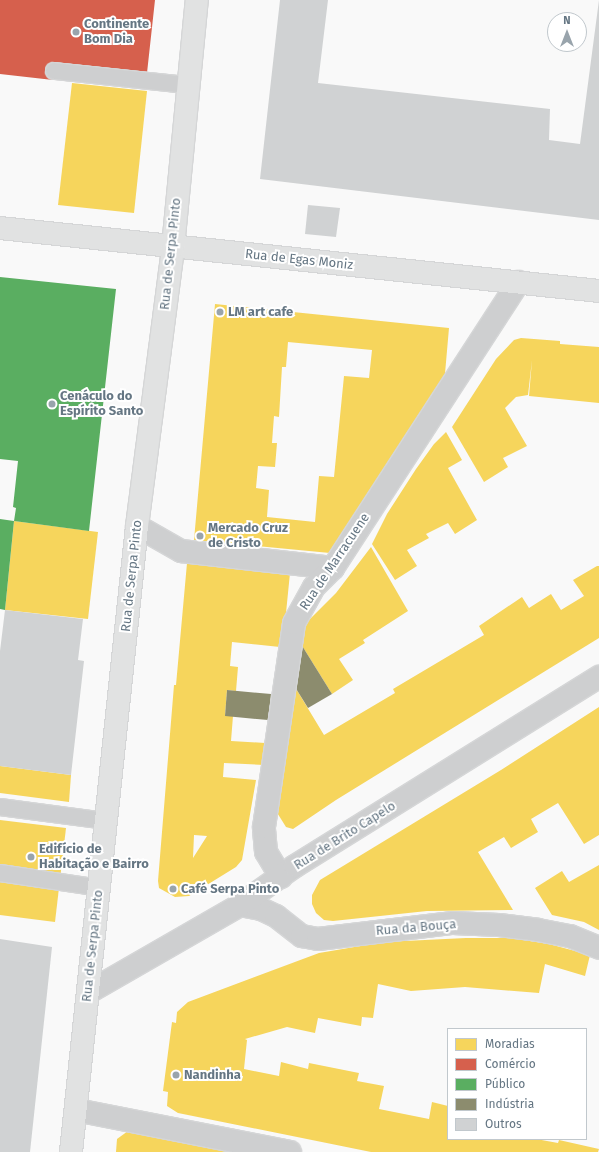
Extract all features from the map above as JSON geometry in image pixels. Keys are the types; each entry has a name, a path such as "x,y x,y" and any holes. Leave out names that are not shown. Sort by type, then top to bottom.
{"street":[{"name":"Rua de Serpa Pinto","path":"71,1152 137,526 173,247 197,0"},
{"name":"Rua de Egas Moniz","path":"0,228 599,291"},
{"name":"Rua de Marracuene","path":"281,877 266,852 264,826 294,623 314,587 333,568 519,282"},
{"path":"137,526 181,551 333,568"},
{"name":"Rua de Brito Capelo","path":"89,992 240,905 295,866 599,677"},
{"name":"Rua da Bouça","path":"240,905 261,909 276,916 302,936 318,939 453,923 499,925 538,930 570,936 599,948"},
{"path":"76,1110 290,1152"}],"lane":[{"path":"54,70 188,85"},
{"path":"0,807 107,821"},
{"path":"0,874 100,888"}],"building: Moradias":[{"path":"72,83 147,91 134,213 58,205"},
{"path":"215,304 449,328 444,385 330,553 194,540","holes":["288,342 372,350 369,378 344,376 334,477 319,476 315,522 267,517 269,490 256,488 258,466 275,467 277,443 272,443 274,416 279,417 282,367 286,367"]},
{"path":"521,338 560,341 560,344 599,347 599,403 529,396 532,360 528,395 516,397 505,408 527,446 503,458 508,467 484,482 452,427 496,359 514,340"},
{"path":"446,432 462,460 448,468 477,520 455,534 448,523 426,534 429,538 407,550 417,566 395,580 372,544 387,514 416,469 434,444"},
{"path":"14,521 98,532 88,619 5,610"},
{"path":"371,547 408,611 363,640 365,643 339,659 353,680 332,694 301,644 303,626 336,593"},
{"path":"187,563 290,573 285,623 282,622 280,647 232,642 230,666 238,667 236,691 227,690 225,716 233,716 231,741 265,743 264,765 224,763 223,777 256,780 242,860 236,867 189,896 175,897 159,888 158,881 174,685 176,685","holes":["194,835 207,836 193,858"]},
{"path":"599,566 599,638 336,800 293,829 286,827 276,811 295,687 324,735 395,693 393,689 484,635 479,626 522,597 529,608 551,594 561,610 584,596 573,580"},
{"path":"599,707 599,835 584,844 558,803 531,819 538,832 511,848 504,837 478,852 513,910 427,911 333,921 324,920 316,913 312,904 312,895 320,880 501,770"},
{"path":"0,766 71,775 69,802 0,793"},
{"name":"Edifício de Habitação e Bairro","path":"0,820 66,828 55,922 0,915"},
{"path":"599,865 599,930 584,922 552,915 535,888 562,871 569,882"},
{"path":"466,938 510,938 549,944 590,955 585,976 545,964 539,993 465,987 411,991 378,984 373,1018 362,1017 361,1026 318,1018 315,1033 287,1027 245,1039 247,1040 244,1069 279,1076 281,1062 308,1069 309,1063 359,1073 357,1081 384,1086 379,1109 429,1119 432,1102 447,1106 447,1140 542,1140 558,1143 559,1140 599,1149 598,1152 371,1152 178,1113 167,1106 168,1092 163,1091 172,1022 176,1023 177,1012 188,1002 319,953 384,942"},
{"path":"128,1131 228,1152 116,1152 117,1139"}],"building: Comércio":[{"name":"Continente Bom Dia","path":"0,0 155,0 147,73 54,64 53,80 0,74"}],"building: Público":[{"name":"Cenáculo do Espírito Santo","path":"0,277 116,289 89,531 14,521 16,508 13,507 18,461 0,459"},
{"path":"0,519 14,521 5,610 0,609"}],"building: Indústria":[{"path":"301,644 332,694 308,708 295,687"},
{"path":"227,690 271,694 268,720 225,716"}],"building: Outros":[{"path":"280,0 328,0 318,83 550,109 549,140 580,144 599,0 599,220 260,179"},
{"path":"308,205 340,208 336,237 305,234"},
{"path":"5,610 83,619 78,660 84,661 71,775 0,766 0,651"},
{"path":"0,939 52,947 30,1152 0,1152"}],"place":[{"name":"Continente Bom Dia","path":"76,32"},
{"name":"LM art cafe","path":"220,312"},
{"name":"Cenáculo do Espírito Santo","path":"52,404"},
{"name":"Mercado Cruz de Cristo","path":"200,536"},
{"name":"Edifício de Habitação e Bairro","path":"31,857"},
{"name":"Café Serpa Pinto","path":"173,889"},
{"name":"Nandinha","path":"176,1075"}]}
